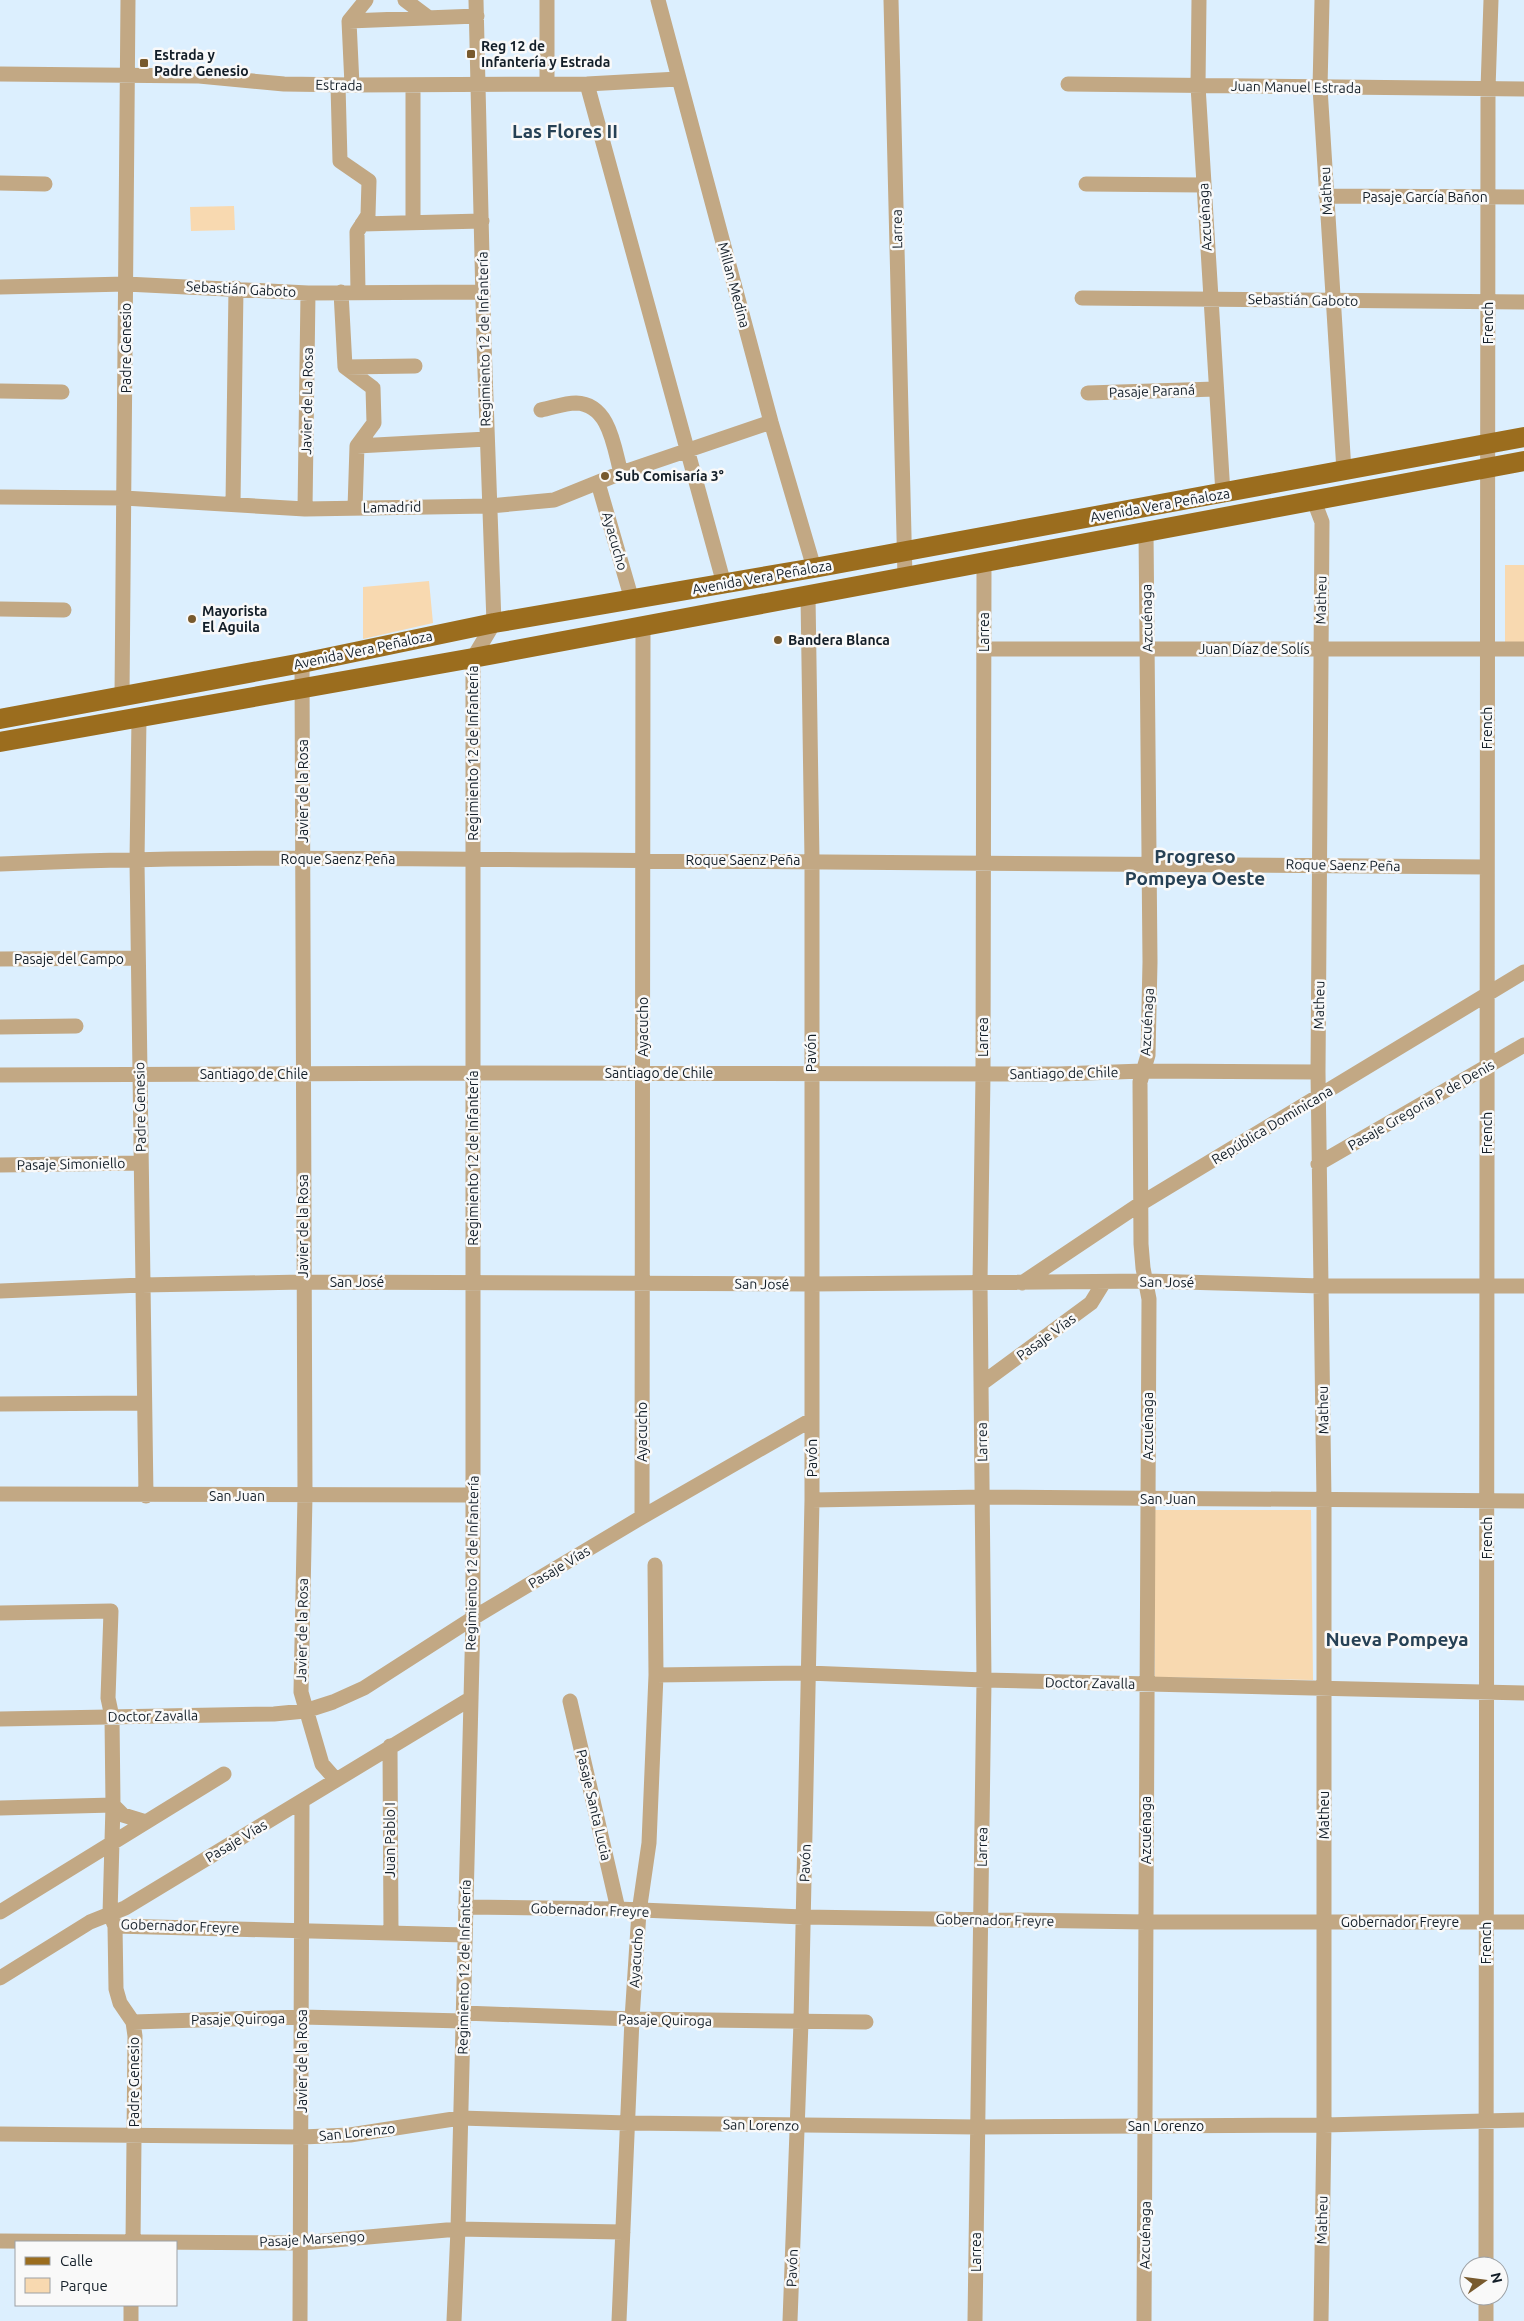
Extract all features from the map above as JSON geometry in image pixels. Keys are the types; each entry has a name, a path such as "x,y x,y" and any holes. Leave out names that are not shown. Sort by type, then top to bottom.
{"main road":[{"name":"Avenida Vera Peñaloza","path":"0,719 302,663 494,623 905,552 1524,437"},
{"name":"Avenida Vera Peñaloza","path":"0,742 302,690 1524,461"}],"street":[{"name":"Padre Genesio","path":"122,696 128,0"},
{"path":"358,292 357,232 368,215 369,181 340,160 349,21 366,0"},
{"path":"404,0 429,18"},
{"name":"Regimiento 12 de Infantería","path":"454,2321 458,2229 473,1618 473,658 494,623 487,439 476,0"},
{"path":"547,0 548,84"},
{"name":"Millan Medina","path":"658,0 771,422 814,568"},
{"name":"Larrea","path":"891,0 905,552 904,577"},
{"name":"Azcuénaga","path":"1199,0 1198,86 1209,298 1223,494"},
{"name":"Matheu","path":"1322,0 1320,88 1344,471"},
{"name":"French","path":"1486,2256 1488,1285 1486,867 1489,468 1488,89 1491,0"},
{"path":"349,21 477,16"},
{"name":"Estrada","path":"0,74 199,76 284,84 345,85 587,84 678,79"},
{"path":"587,84 686,451 724,584"},
{"name":"Juan Manuel Estrada","path":"1068,84 1524,89"},
{"path":"413,85 413,222"},
{"path":"0,183 45,184"},
{"path":"1086,184 1203,186"},
{"name":"Pasaje García Bañon","path":"1326,196 1524,197"},
{"path":"362,224 482,221"},
{"name":"Sebastián Gaboto","path":"0,287 126,284 308,292 483,292"},
{"path":"233,503 236,288"},
{"name":"Javier de La Rosa","path":"306,509 308,292"},
{"path":"341,292 345,367"},
{"name":"Sebastián Gaboto","path":"1082,298 1524,302"},
{"path":"345,367 415,366"},
{"path":"345,367 373,388 374,423 357,446 355,508"},
{"name":"Pasaje Paraná","path":"1088,393 1216,389"},
{"path":"0,391 62,392"},
{"path":"541,410 578,403 594,409 608,423 621,473"},
{"name":"Lamadrid","path":"0,497 124,498 233,503 306,509 490,506 554,500 621,473 771,422"},
{"path":"357,446 487,439"},
{"name":"Ayacucho","path":"598,483 632,600"},
{"name":"Matheu","path":"1314,501 1322,522 1318,1072 1324,1500 1324,2125 1321,2321"},
{"name":"Azcuénaga","path":"1144,2321 1149,1299 1143,1268 1140,1204 1140,1082 1148,1055 1150,861 1146,532"},
{"name":"Larrea","path":"975,2321 984,1680 980,1283 983,1074 984,562"},
{"name":"Pavón","path":"790,2321 801,2022 812,1500 812,860 808,596"},
{"path":"0,609 64,610"},
{"name":"Ayacucho","path":"642,1517 643,627"},
{"name":"Juan Díaz de Solís","path":"984,649 1524,650"},
{"name":"Javier de la Rosa","path":"302,663 305,1496 301,1692 322,1764 336,1780"},
{"name":"Padre Genesio","path":"139,718 137,861 146,1496"},
{"name":"Roque Saenz Peña","path":"0,864 89,860 473,859 1150,861 1486,867"},
{"name":"Pasaje del Campo","path":"0,959 138,958"},
{"name":"República Dominicana","path":"1022,1283 1140,1204 1524,972"},
{"path":"0,1027 76,1026"},
{"name":"Pasaje Gregoria P de Denis","path":"1318,1164 1524,1045"},
{"name":"Santiago de Chile","path":"0,1075 473,1072 1059,1074 1143,1071 1318,1072"},
{"name":"Pasaje Simoniello","path":"0,1165 141,1163"},
{"name":"San José","path":"0,1291 142,1285 303,1282 811,1284 1147,1281 1321,1286 1524,1286"},
{"name":"Pasaje Vías","path":"982,1384 1092,1303 1104,1282"},
{"path":"0,1404 144,1403"},
{"name":"Pasaje Vías","path":"305,1711 333,1702 364,1688 473,1618 642,1517 811,1420"},
{"name":"San Juan","path":"0,1494 473,1496"},
{"name":"San Juan","path":"812,1500 983,1497 1524,1502"},
{"name":"Ayacucho","path":"618,2321 632,2019 639,1912 649,1843 656,1675 655,1565"},
{"name":"Padre Genesio","path":"0,1613 111,1611 108,1698 112,1717 113,1920 116,1989 120,2003 133,2022 136,2036 133,2241"},
{"name":"Doctor Zavalla","path":"656,1675 808,1673 984,1680 1524,1693"},
{"name":"Pasaje Vías","path":"0,1978 90,1922 113,1920 125,1908 470,1699"},
{"name":"Pasaje Santa Lucia","path":"570,1701 618,1909"},
{"name":"Doctor Zavalla","path":"0,1719 274,1714 305,1711"},
{"name":"Juan Pablo I","path":"390,1746 391,1933"},
{"path":"0,1912 224,1774"},
{"name":"Javier de la Rosa","path":"300,2321 302,1801"},
{"path":"0,1808 113,1804 123,1816 146,1822"},
{"name":"Gobernador Freyre","path":"465,1906 618,1909 639,1912 803,1917 981,1920 1524,1922"},
{"name":"Gobernador Freyre","path":"113,1920 302,1930 465,1935"},
{"name":"Pasaje Quiroga","path":"133,2022 302,2017 463,2017 866,2022"},
{"name":"San Lorenzo","path":"0,2134 302,2137 350,2135 460,2118 796,2126 977,2127 1324,2125 1524,2120"},
{"name":"Pasaje Marsengo","path":"178,2242 301,2243 458,2229 623,2232"},
{"name":"Pasaje Marsengo","path":"0,2241 15,2241"},
{"path":"131,2306 131,2321"},
{"path":"1486,2306 1486,2321"}],"green space":[{"path":"234,206 235,230 191,231 190,207"},
{"path":"1505,565 1524,565 1524,645 1505,645"},
{"path":"429,581 433,623 363,639 363,587"},
{"path":"1154,1510 1311,1510 1313,1680 1155,1677"}],"place":[{"name":"Reg 12 de Infantería y Estrada","path":"471,54"},
{"name":"Estrada y Padre Genesio","path":"144,63"},
{"name":"Sub Comisaría 3°","path":"605,476"},
{"name":"Mayorista El Aguila","path":"192,619"},
{"name":"Bandera Blanca","path":"778,640"}],"district":[{"name":"Las Flores II","path":"565,131"},
{"name":"Progreso Pompeya Oeste","path":"1195,867"},
{"name":"Nueva Pompeya","path":"1397,1639"}]}
